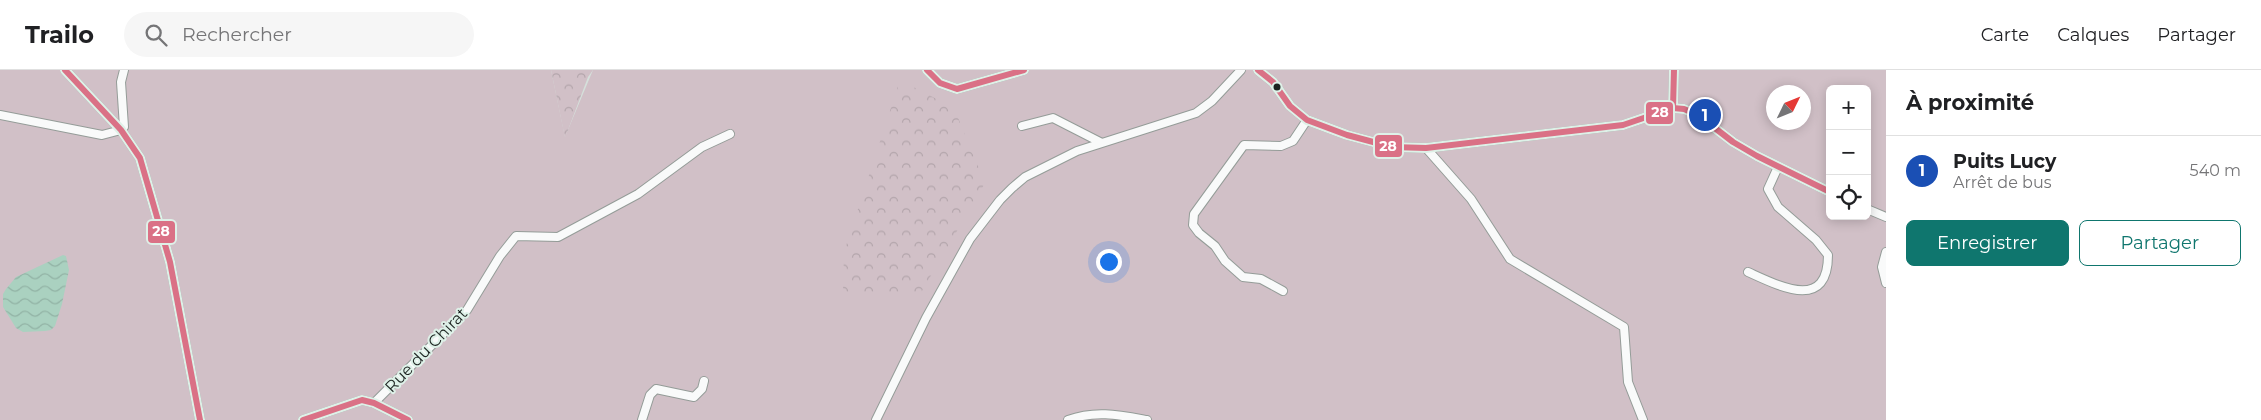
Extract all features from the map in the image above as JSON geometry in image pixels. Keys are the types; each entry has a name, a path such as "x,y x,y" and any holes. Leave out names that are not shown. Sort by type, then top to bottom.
{"street":[{"path":"65,70 121,130 140,158 164,239 200,420"},
{"path":"0,115 102,136 121,130 124,127 121,82 124,70"},
{"path":"927,70 940,83 957,89 1012,71 1024,70"},
{"path":"876,420 926,318 970,239 990,212 1025,177 1054,161 1100,142 1196,113 1212,100 1241,70"},
{"path":"1258,70 1273,82 1290,106 1307,120 1347,135 1392,147 1426,148 1623,125 1673,108 1684,109 1698,116 1733,142 1778,167 1826,190"},
{"path":"1673,108 1674,70"},
{"path":"1022,126 1053,118 1100,142"},
{"path":"1283,291 1261,279 1243,277 1225,261 1216,246 1199,233 1193,225 1194,214 1244,145 1281,146 1293,141 1307,120"},
{"name":"Rue du Chirat","path":"303,420 352,402 362,400 374,403 467,310 500,256 516,236 558,237 638,194 702,147 730,134"},
{"path":"1426,148 1471,199 1510,260 1624,327 1628,382 1643,420"},
{"path":"1748,272 1780,287 1802,291 1816,287 1824,279 1828,267 1828,255 1816,240 1778,207 1768,189 1778,167"},
{"path":"1871,211 1886,217"},
{"path":"1886,252 1882,267 1886,283"},
{"path":"642,420 653,391 664,389 690,398 694,397 702,389 704,381"},
{"path":"374,403 408,420"},
{"path":"1068,420 1090,413 1103,413 1146,420"}],"green space":[{"path":"0,70 551,70 565,137 593,70 1886,70 1886,420 0,420"},
{"path":"551,70 593,70 588,77 565,138"},
{"path":"900,80 954,108 985,183 919,296 843,292 844,252"}],"water":[{"path":"63,255 66,256 69,270 55,326 51,330 45,331 23,332 16,328 3,307 3,294 6,289 16,277"}],"transit line":[{"name":"28","path":"65,70 121,130 140,158 170,262 200,420"},
{"name":"28","path":"927,70 940,83 957,89 1024,70"},
{"name":"28","path":"1258,70 1273,82 1290,106 1307,120 1347,135 1392,147 1426,148 1623,125 1673,108 1684,109 1698,115 1733,142 1757,156 1826,190"},
{"name":"28","path":"1673,108 1674,70"},
{"name":"28","path":"303,420 362,400 374,403 408,420"}],"place":[{"name":"Puits Lucy","path":"1705,115"}]}
